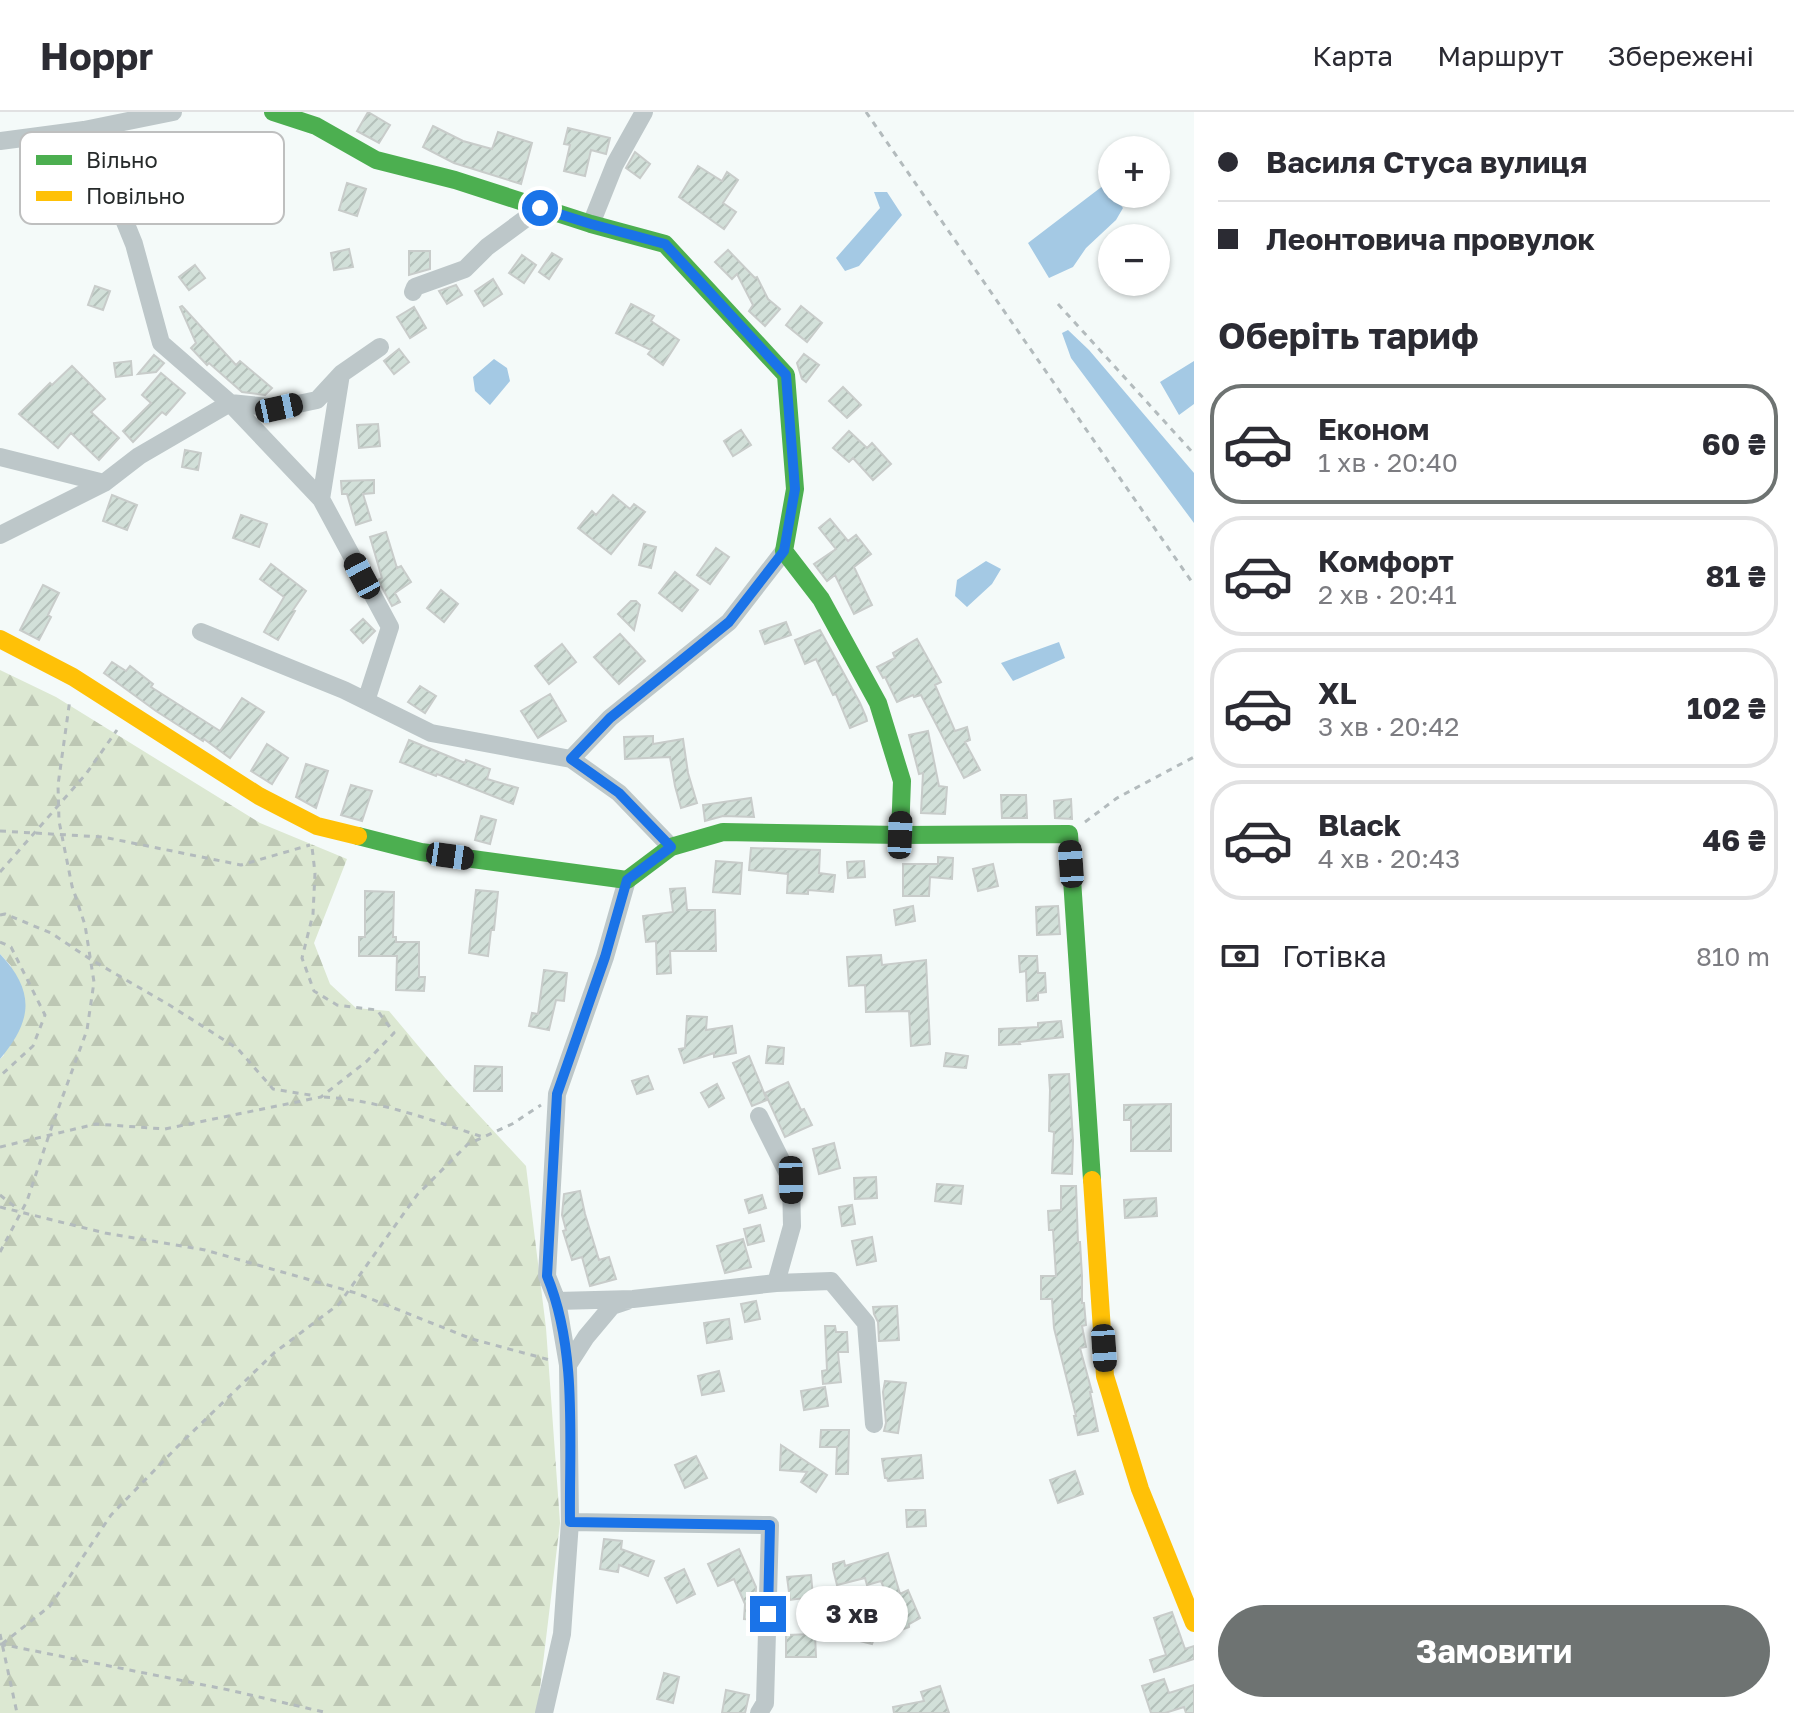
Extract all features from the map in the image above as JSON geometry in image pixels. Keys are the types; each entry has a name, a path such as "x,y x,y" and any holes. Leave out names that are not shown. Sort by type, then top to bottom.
{"street":[{"path":"69,132 173,112"},
{"path":"273,112 316,126 376,160 455,180 591,224 665,244 786,375 795,489 784,551 729,622 610,718 571,759"},
{"path":"591,224 615,164 644,112"},
{"path":"0,141 20,138"},
{"path":"413,292 415,287 465,269 487,247 540,208"},
{"path":"126,224 161,343 230,403 321,499 390,627 366,701"},
{"path":"0,535 104,483 139,456 230,403 279,408 317,400 341,374 380,347"},
{"path":"321,499 341,374"},
{"path":"0,457 104,483"},
{"path":"784,551 821,599 878,703 902,781 900,835"},
{"path":"201,632 344,690 431,733 571,759 619,793 671,847"},
{"path":"0,639 73,677 259,796 317,826 421,852 627,880"},
{"path":"544,1713 562,1634 570,1522 568,1365 557,1301 547,1276 557,1094 605,957 627,880 671,847 723,832 1069,834 1105,1376 1140,1489 1194,1623"},
{"path":"759,1116 791,1180 792,1226 776,1283"},
{"path":"557,1301 633,1299 776,1283 831,1281 866,1323 874,1424"},
{"path":"568,1365 612,1306 633,1299"},
{"path":"570,1522 770,1525 765,1703 759,1713"}],"path":[{"path":"866,112 1194,585"},
{"path":"1058,304 1194,454"},
{"path":"0,1252 27,1201 87,1030 94,982 85,925 72,886 59,806 58,785 73,677"},
{"path":"0,872 86,774 129,713"},
{"path":"1069,834 1117,798 1194,757"},
{"path":"0,831 103,837 241,865 311,844 315,873 313,914 302,958 314,991 337,1005 377,1010 394,1033 367,1061 321,1097 165,1129 96,1124 0,1147"},
{"path":"0,915 5,914 51,933 171,1006 238,1049 273,1089 353,1099 483,1137"},
{"path":"0,942 11,947 45,1015 33,1046 0,1076"},
{"path":"1,1644 50,1606 111,1515 179,1445 274,1353 339,1304 417,1195 468,1144 512,1124 557,1094"},
{"path":"0,1195 21,1212"},
{"path":"0,1207 105,1233 205,1250 348,1291 472,1339 568,1365"},
{"path":"0,1634 17,1713"},
{"path":"1,1644 328,1713"}],"green space":[{"path":"0,670 56,697 260,823 347,859 314,943 330,984 356,1008 389,1011 451,1085 526,1166 546,1328 560,1523 537,1713 0,1713 0,1059 4,1055 11,966 0,954"}],"water":[{"path":"1098,190 1098,208 1123,208 1112,224 1098,224 1098,237 1073,267 1049,278 1028,243"},
{"path":"874,192 887,192 902,215 859,266 845,271 836,258 880,208"},
{"path":"1068,330 1089,350 1194,473 1194,523 1071,358 1062,333"},
{"path":"494,359 507,368 510,381 490,405 475,391 473,377"},
{"path":"1194,361 1194,404 1179,415 1160,382"},
{"path":"986,561 1001,569 992,584 967,607 955,596 957,580"},
{"path":"1059,642 1065,658 1013,681 1001,663"},
{"path":"0,954 19,981 26,1006 19,1031 0,1059"}],"building":[{"path":"368,112 390,125 379,143 357,131"},
{"path":"433,126 463,141 492,149 498,132 532,143 521,184 454,163 423,147"},
{"path":"568,128 610,138 606,154 591,150 585,176 564,171 570,145 564,144"},
{"path":"635,152 650,164 640,178 626,168"},
{"path":"698,166 722,181 727,172 738,180 723,203 736,212 724,229 679,197"},
{"path":"347,183 366,189 357,216 339,210"},
{"path":"349,249 353,267 334,270 331,253"},
{"path":"728,250 757,277 768,299 780,309 765,326 749,311 753,305 737,274 732,279 715,262"},
{"path":"409,251 430,251 430,269 409,275"},
{"path":"552,253 562,259 549,279 539,272"},
{"path":"522,255 536,265 524,283 509,273"},
{"path":"195,265 205,278 189,290 179,277"},
{"path":"493,279 502,294 484,306 475,291"},
{"path":"456,285 462,295 447,304 439,291"},
{"path":"95,286 110,291 103,310 88,305"},
{"path":"631,304 654,316 651,321 679,340 663,365 648,354 651,350 616,333"},
{"path":"182,306 236,365 240,361 272,388 265,395 242,392 209,363 207,365 191,348 196,343"},
{"path":"801,306 822,323 807,342 786,325"},
{"path":"414,307 426,328 410,338 397,317"},
{"path":"399,349 409,362 394,374 384,361"},
{"path":"804,354 819,365 806,382 797,363"},
{"path":"154,355 164,363 156,372 138,374"},
{"path":"131,361 132,375 116,377 114,363"},
{"path":"72,366 105,399 91,412 119,438 99,460 71,433 58,448 19,414"},
{"path":"161,373 185,393 166,415 162,412 133,442 123,431 151,403 142,395"},
{"path":"843,387 861,405 847,418 829,401"},
{"path":"378,424 380,446 359,448 357,425"},
{"path":"741,430 751,445 733,456 724,441"},
{"path":"849,431 867,448 872,443 891,464 873,480 853,458 849,462 833,448"},
{"path":"185,450 201,453 198,470 182,467"},
{"path":"374,480 374,493 363,494 371,520 356,525 347,494 342,494 341,481"},
{"path":"112,495 137,505 127,530 103,521"},
{"path":"613,495 630,509 634,504 645,512 611,554 578,528 592,511 596,515"},
{"path":"241,515 267,524 259,547 233,538"},
{"path":"830,519 848,541 856,535 871,554 854,567 872,605 854,614 835,575 827,581 814,564 836,549 819,528"},
{"path":"386,532 397,568 401,566 411,582 395,593 400,602 392,606 378,580 382,578 370,537"},
{"path":"644,544 656,547 651,568 639,565"},
{"path":"716,548 729,557 710,584 697,575"},
{"path":"271,564 306,591 278,640 264,632 284,597 260,579"},
{"path":"675,572 698,590 682,611 659,593"},
{"path":"43,585 59,593 39,640 20,630"},
{"path":"441,590 458,604 444,622 427,608"},
{"path":"631,601 640,605 634,630 618,614"},
{"path":"363,619 375,631 363,643 351,630"},
{"path":"786,622 791,635 765,644 760,631"},
{"path":"820,630 866,717 867,721 850,728 836,694 833,695 816,659 805,664 795,640"},
{"path":"620,634 645,661 619,684 594,657"},
{"path":"917,639 941,682 935,685 955,731 967,727 970,740 965,742 980,770 964,778 921,695 897,702 877,667 895,658 893,653"},
{"path":"562,644 576,662 549,684 535,666"},
{"path":"112,662 126,671 130,666 153,684 151,687 220,731 242,698 264,712 230,758 156,711 104,673"},
{"path":"420,686 436,696 425,713 408,702"},
{"path":"550,694 566,721 538,738 521,711"},
{"path":"928,731 939,786 947,787 945,814 921,813 923,773 919,774 909,735"},
{"path":"653,736 653,744 683,739 697,803 681,808 670,757 625,759 624,737"},
{"path":"409,740 465,763 466,760 490,769 487,779 518,788 513,804 400,762"},
{"path":"267,744 288,758 272,784 251,771"},
{"path":"306,764 328,771 316,808 296,797"},
{"path":"351,785 372,791 362,821 341,815"},
{"path":"1001,795 1026,795 1027,818 1002,818"},
{"path":"751,798 754,817 723,816 705,821 703,805"},
{"path":"1071,799 1072,819 1055,818 1054,801"},
{"path":"481,816 496,820 490,844 475,840"},
{"path":"751,848 820,850 819,873 835,875 833,892 808,890 808,894 787,893 788,874 749,870"},
{"path":"938,857 953,858 952,879 930,877 929,896 903,896 903,864 938,864"},
{"path":"716,861 742,863 740,894 713,892"},
{"path":"864,861 865,877 848,878 847,862"},
{"path":"993,864 998,886 978,891 973,869"},
{"path":"685,888 687,910 715,910 716,951 670,951 671,973 657,974 656,941 646,942 643,916 673,912 670,889"},
{"path":"476,890 498,892 488,956 469,953"},
{"path":"365,891 394,892 393,937 396,937 396,942 419,942 419,977 425,977 424,991 396,990 397,956 359,956 359,937 365,937"},
{"path":"913,906 915,921 896,925 894,910"},
{"path":"1058,906 1060,934 1037,935 1036,907"},
{"path":"881,955 882,965 926,960 930,1044 911,1046 909,1011 866,1012 865,985 849,986 847,957"},
{"path":"1019,956 1037,956 1038,973 1045,973 1046,992 1038,993 1038,1000 1027,1001 1026,971 1020,972"},
{"path":"544,970 567,973 564,1001 556,1000 549,1030 529,1026 532,1013 538,1014"},
{"path":"687,1016 707,1017 706,1030 732,1026 736,1053 714,1057 714,1053 684,1063 679,1049 685,1048"},
{"path":"1061,1021 1063,1037 999,1045 999,1029 1038,1027 1038,1023"},
{"path":"768,1046 784,1048 783,1064 766,1063"},
{"path":"946,1053 968,1056 966,1068 944,1066"},
{"path":"749,1056 767,1100 752,1106 733,1063"},
{"path":"475,1066 502,1067 502,1091 474,1091"},
{"path":"1069,1074 1072,1174 1052,1173 1054,1132 1049,1131 1049,1075"},
{"path":"648,1076 653,1089 637,1094 632,1081"},
{"path":"788,1082 812,1125 785,1137 765,1093"},
{"path":"717,1084 724,1098 709,1107 701,1093"},
{"path":"1171,1104 1171,1151 1131,1151 1131,1120 1124,1120 1124,1105"},
{"path":"834,1143 840,1168 819,1174 813,1149"},
{"path":"876,1177 877,1198 855,1199 854,1178"},
{"path":"937,1184 963,1186 961,1204 935,1201"},
{"path":"1061,1186 1076,1186 1082,1303 1086,1325 1082,1326 1086,1347 1080,1348 1092,1392 1098,1431 1078,1435 1054,1328 1052,1299 1041,1299 1041,1276 1056,1276 1053,1230 1049,1230 1048,1211 1061,1210"},
{"path":"580,1191 599,1260 609,1257 616,1279 590,1286 582,1257 572,1260 563,1231 566,1230 562,1215 564,1194"},
{"path":"762,1195 766,1208 749,1213 745,1200"},
{"path":"1156,1198 1157,1216 1125,1218 1124,1200"},
{"path":"852,1205 855,1224 842,1226 839,1207"},
{"path":"760,1225 764,1241 748,1245 744,1229"},
{"path":"872,1237 876,1261 857,1265 852,1241"},
{"path":"743,1239 751,1267 725,1273 717,1246"},
{"path":"756,1301 760,1319 745,1322 741,1304"},
{"path":"897,1306 899,1340 879,1341 873,1307"},
{"path":"729,1319 732,1339 707,1343 704,1323"},
{"path":"825,1326 835,1326 836,1332 847,1332 848,1352 838,1352 841,1382 823,1384 822,1371 827,1370"},
{"path":"719,1371 724,1391 702,1395 698,1376"},
{"path":"885,1381 906,1383 898,1433 884,1431"},
{"path":"825,1387 828,1406 804,1410 801,1391"},
{"path":"821,1430 849,1430 848,1474 836,1474 837,1447 820,1447"},
{"path":"781,1445 827,1475 816,1492 801,1482 807,1472 780,1470"},
{"path":"921,1455 923,1478 888,1481 885,1478 882,1459"},
{"path":"696,1456 707,1478 685,1488 675,1465"},
{"path":"1075,1471 1083,1494 1058,1503 1050,1480"},
{"path":"906,1510 925,1510 926,1526 907,1527"},
{"path":"604,1539 622,1541 621,1549 654,1561 648,1576 619,1565 618,1572 600,1569"},
{"path":"739,1549 756,1587 755,1620 744,1619 745,1604 734,1579 718,1586 708,1564"},
{"path":"888,1553 900,1594 908,1590 920,1618 901,1630 881,1581 867,1585 865,1578 837,1585 833,1569 833,1564 844,1561 845,1566"},
{"path":"684,1569 695,1594 677,1603 665,1578"},
{"path":"811,1575 813,1597 790,1600 787,1577"},
{"path":"1172,1612 1185,1649 1194,1646 1194,1659 1154,1672 1150,1660 1166,1655 1154,1618"},
{"path":"852,1623 877,1630 872,1644 848,1638"},
{"path":"815,1634 816,1657 786,1657 786,1635"},
{"path":"664,1673 679,1677 673,1703 657,1699"},
{"path":"1164,1679 1169,1693 1194,1685 1194,1713 1186,1713 1184,1707 1165,1713 1151,1713 1142,1686"},
{"path":"940,1686 949,1713 894,1713 893,1707 924,1701 921,1692"},
{"path":"726,1690 749,1695 745,1713 722,1713"}],"traffic: fast":[{"path":"273,112 316,126 376,160 455,180 591,224 665,244 786,375 795,489 784,551 821,599 878,703 902,781 900,835"},
{"path":"358,836 421,852 627,880 671,847 723,832 1069,834 1092,1180"}],"traffic: slow":[{"path":"0,639 73,677 259,796 317,826 358,836"},
{"path":"1092,1180 1105,1376 1140,1489 1194,1623"}],"route":[{"path":"540,208 665,244 786,375 795,489 784,551 729,622 610,718 571,759 619,793 671,847 627,880 605,957 557,1094 547,1276 557,1301 568,1365 570,1522 770,1525 768,1614"}]}
